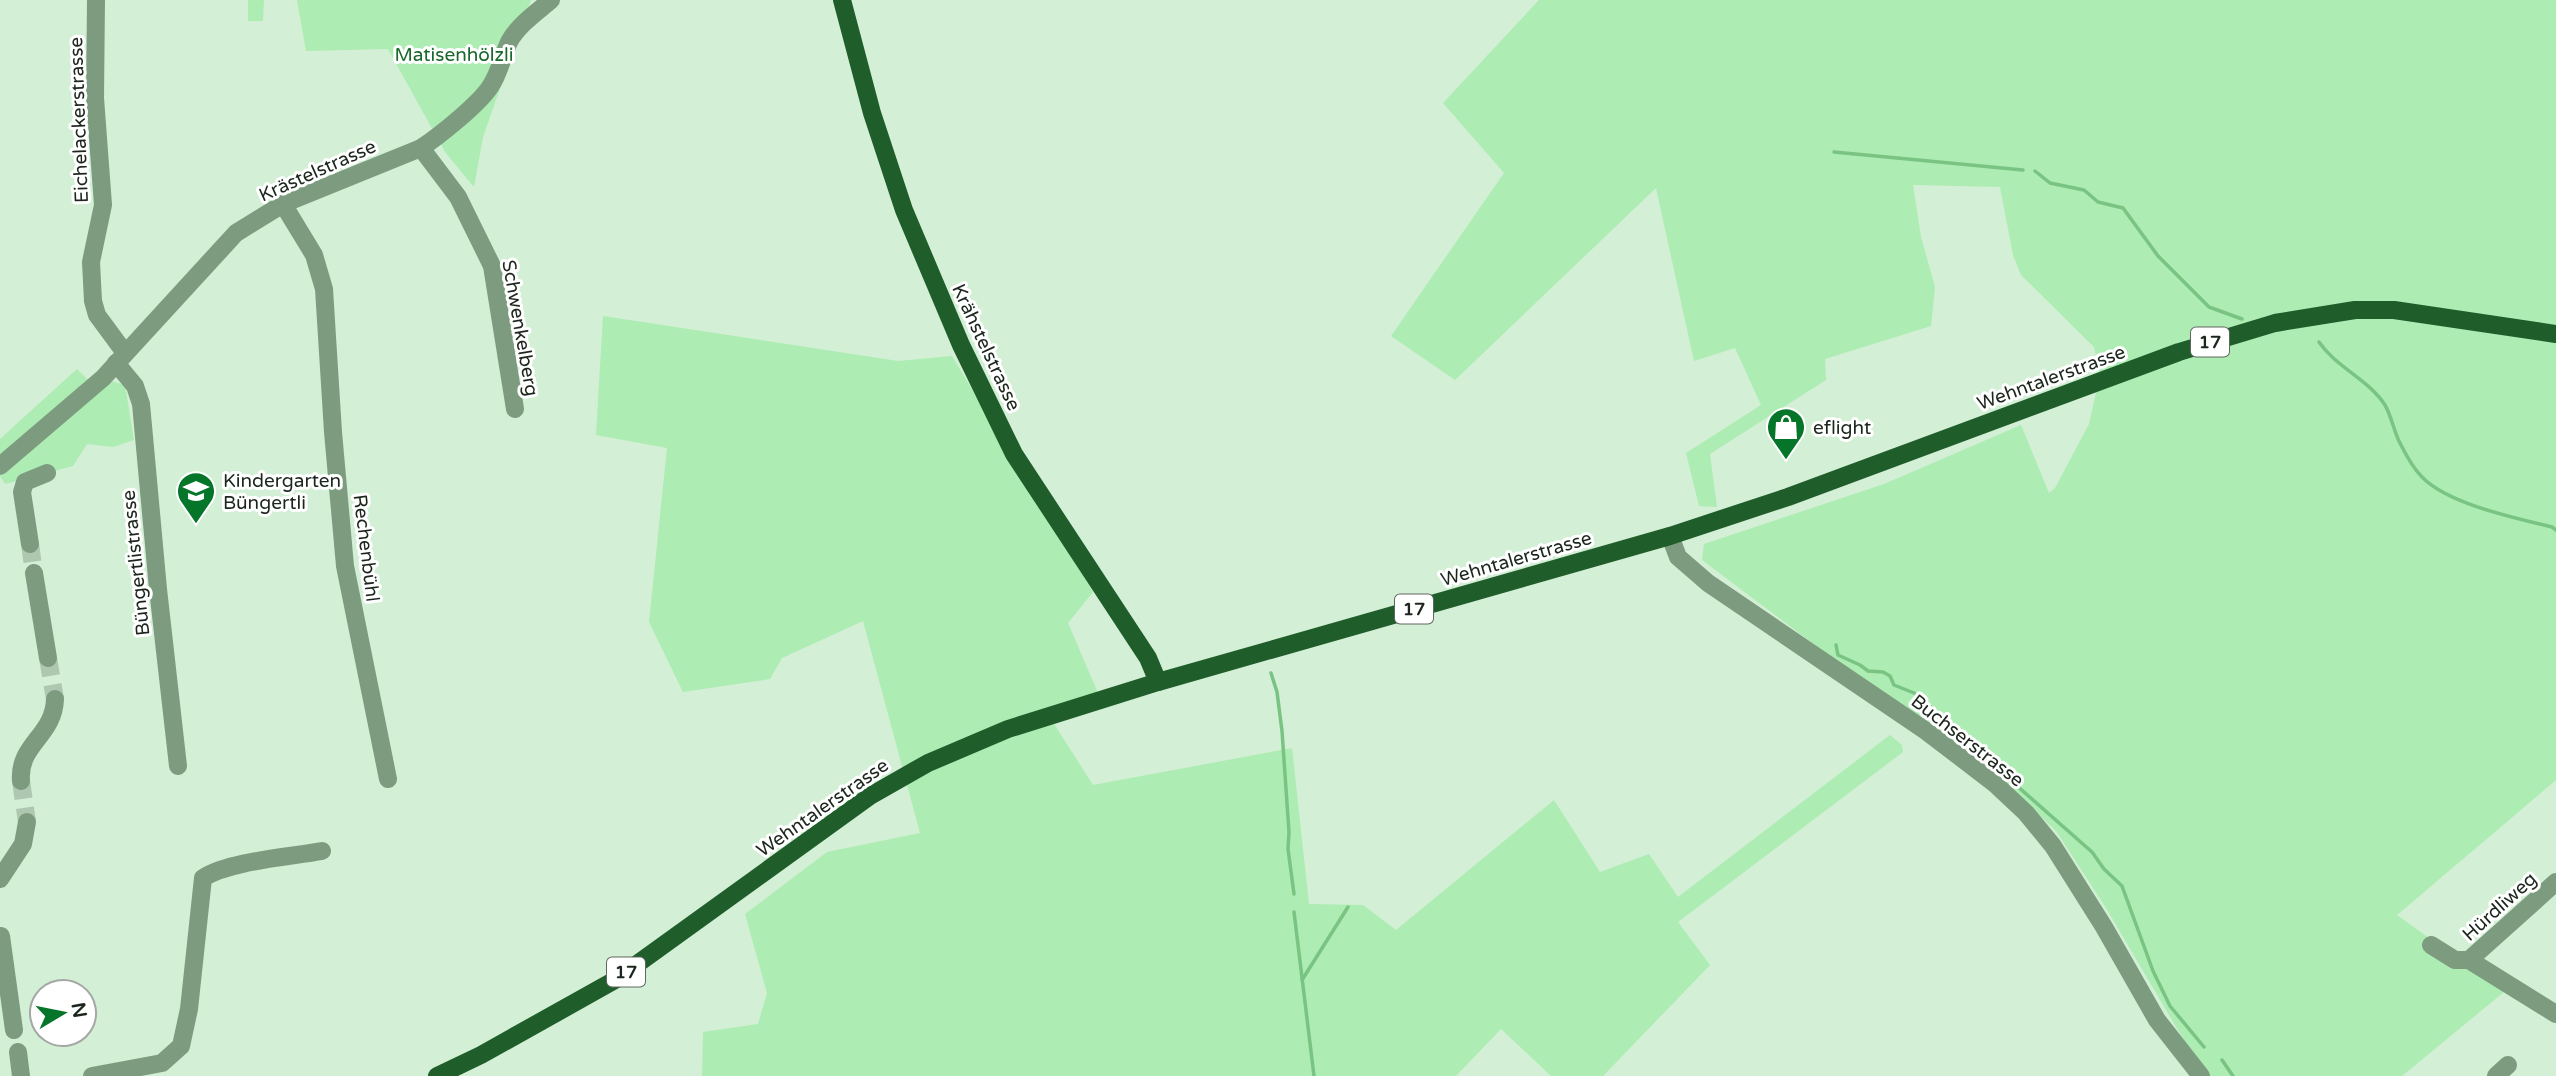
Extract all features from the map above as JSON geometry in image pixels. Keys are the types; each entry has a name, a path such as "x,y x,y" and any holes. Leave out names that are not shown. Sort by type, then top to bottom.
{"main road":[{"name":"Krähstelstrasse","path":"842,0 872,113 904,210 961,345 1014,454 1148,658 1158,682"},
{"name":"Wehntalerstrasse","path":"437,1076 481,1055 615,980 839,817 897,780 928,763 1008,730 1158,682 1670,536 1811,488 2166,357 2274,323 2355,310 2394,310 2556,334"}],"street":[{"name":"Eichelackerstrasse","path":"96,0 95,98 103,205 91,281 97,315 120,358"},
{"name":"Krästelstrasse","path":"0,466 81,398 236,233 283,204 421,148 433,140 488,90 500,71 510,41 530,17 551,0"},
{"name":"Schwenkelberg","path":"421,148 458,197 492,267 515,409"},
{"name":"Rechenbühl","path":"283,204 314,255 324,289 345,566 388,779"},
{"name":"Büngertlistrasse","path":"120,358 141,404 178,766"},
{"path":"30,544 22,492 25,482 47,473"},
{"name":"Buchserstrasse","path":"1670,536 1678,557 1700,577 1926,731 1994,783 2025,813 2053,846 2104,927 2157,1020 2201,1076"},
{"path":"34,573 48,657"},
{"path":"21,781 20,769 27,750 46,730 52,719 55,699"},
{"path":"0,879 23,844 26,822"},
{"path":"92,1076 162,1063 181,1046 190,1009 203,878 214,871 322,851"},
{"name":"Hürdliweg","path":"2469,960 2556,882"},
{"path":"1,936 15,1030"},
{"path":"2431,944 2455,960 2469,960 2556,1014"},
{"path":"18,1052 21,1076"}],"green space":[{"path":"248,0 264,0 263,21 248,21"},
{"name":"Matisenhölzli","path":"297,0 531,0 483,137 474,187 445,152 388,49 306,51"},
{"path":"1539,0 2556,0 2556,780 2397,915 2504,992 2402,1076 2205,1076 2106,908 2056,831 1984,762 1823,651 1702,560 1704,544 1884,484 2021,425 2049,493 2055,488 2089,424 2100,375 2094,347 2021,275 2013,255 2000,187 1913,185 1921,237 1935,287 1931,326 1825,359 1826,380 1710,454 1717,507 1699,506 1686,453 1761,405 1735,348 1694,361 1656,188 1455,380 1391,336 1504,173 1443,103"},
{"path":"603,316 898,361 952,356 1093,592 1068,623 1098,693 1047,713 1093,785 1292,748 1309,904 1363,905 1396,930 1554,800 1600,872 1649,854 1678,897 1890,735 1902,745 1903,752 1678,922 1710,965 1603,1076 1551,1076 1501,1029 1456,1076 702,1076 703,1032 758,1024 767,993 745,914 827,852 920,833 863,621 782,658 770,679 683,692 649,622 667,448 596,435"},
{"path":"77,369 88,380 0,457 0,439"},
{"path":"107,380 125,385 134,440 113,447 87,444 73,466 5,484 0,476"}],"waterway":[{"path":"1834,152 2023,170"},
{"path":"2035,171 2050,183 2084,190 2098,202 2123,208 2158,256 2209,307 2242,319"},
{"path":"2319,342 2334,359 2378,396 2385,405 2410,462 2434,487 2483,509 2556,530"},
{"path":"1836,645 1838,655 1868,671 1883,672 1890,676 1894,685 1914,693 1931,707"},
{"path":"1271,673 1277,692 1282,731 1288,849 1294,894"},
{"path":"1947,721 1966,741 2092,852 2104,869 2122,886 2153,971 2170,1006 2204,1047"},
{"path":"1302,980 1348,907"},
{"path":"1294,912 1314,1076"},
{"path":"2222,1060 2233,1076"}],"tunnel":[{"path":"30,544 34,573"},
{"path":"48,658 55,699"},
{"path":"21,781 27,822"}],"place":[{"name":"eflight","path":"1786,461"},
{"name":"Kindergarten Büngertli","path":"196,525"}]}
